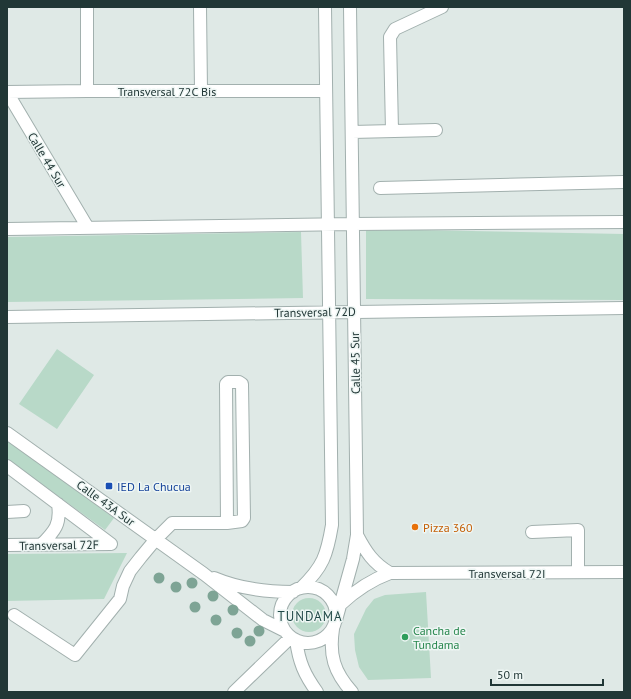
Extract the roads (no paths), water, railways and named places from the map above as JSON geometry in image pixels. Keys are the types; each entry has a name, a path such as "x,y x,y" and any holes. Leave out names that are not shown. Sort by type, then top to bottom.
{"street":[{"path":"86,7 87,90"},
{"path":"200,7 201,91"},
{"name":"Calle 45 Sur","path":"297,590 314,576 325,557 332,526 325,7"},
{"name":"Calle 45 Sur","path":"350,7 357,535 354,560 331,640 331,652 339,677 352,692"},
{"path":"392,131 390,37 395,29 442,7"},
{"name":"Transversal 72C Bis","path":"7,92 87,90 326,91"},
{"name":"Calle 44 Sur","path":"7,92 88,228"},
{"path":"352,132 436,130"},
{"path":"380,188 624,182"},
{"path":"7,229 328,224 624,222"},
{"name":"Transversal 72D","path":"7,317 624,308"},
{"path":"14,615 74,655 120,599 123,586 130,571 156,539 172,523 228,523 242,521 244,518 242,384 239,382 228,382 226,384 228,523"},
{"name":"Calle 43A Sur","path":"7,433 204,574 263,620 291,636"},
{"path":"7,466 58,504 59,521 55,530 41,545"},
{"name":"Transversal 72F","path":"7,545 111,544 58,504"},
{"path":"7,512 24,511"},
{"path":"532,532 578,530 578,572"},
{"path":"357,535 374,562 390,573"},
{"name":"Transversal 72I","path":"341,605 365,585 376,578 390,573 624,572"},
{"name":"Calle 43A Sur","path":"204,574 227,583 250,589 274,592 297,590"},
{"path":"291,636 304,643 312,643 328,636 335,625 336,611 328,594 320,589 310,587 297,590 286,598 282,605 280,614 281,623 291,636 299,661 318,692"},
{"path":"234,692 291,636"}],"place":[{"name":"IED La Chucua","path":"109,486"},
{"name":"Pizza 360","path":"415,527"},
{"name":"Cancha de Tundama","path":"405,637"}],"district":[{"name":"TUNDAMA","path":"310,616"}]}
